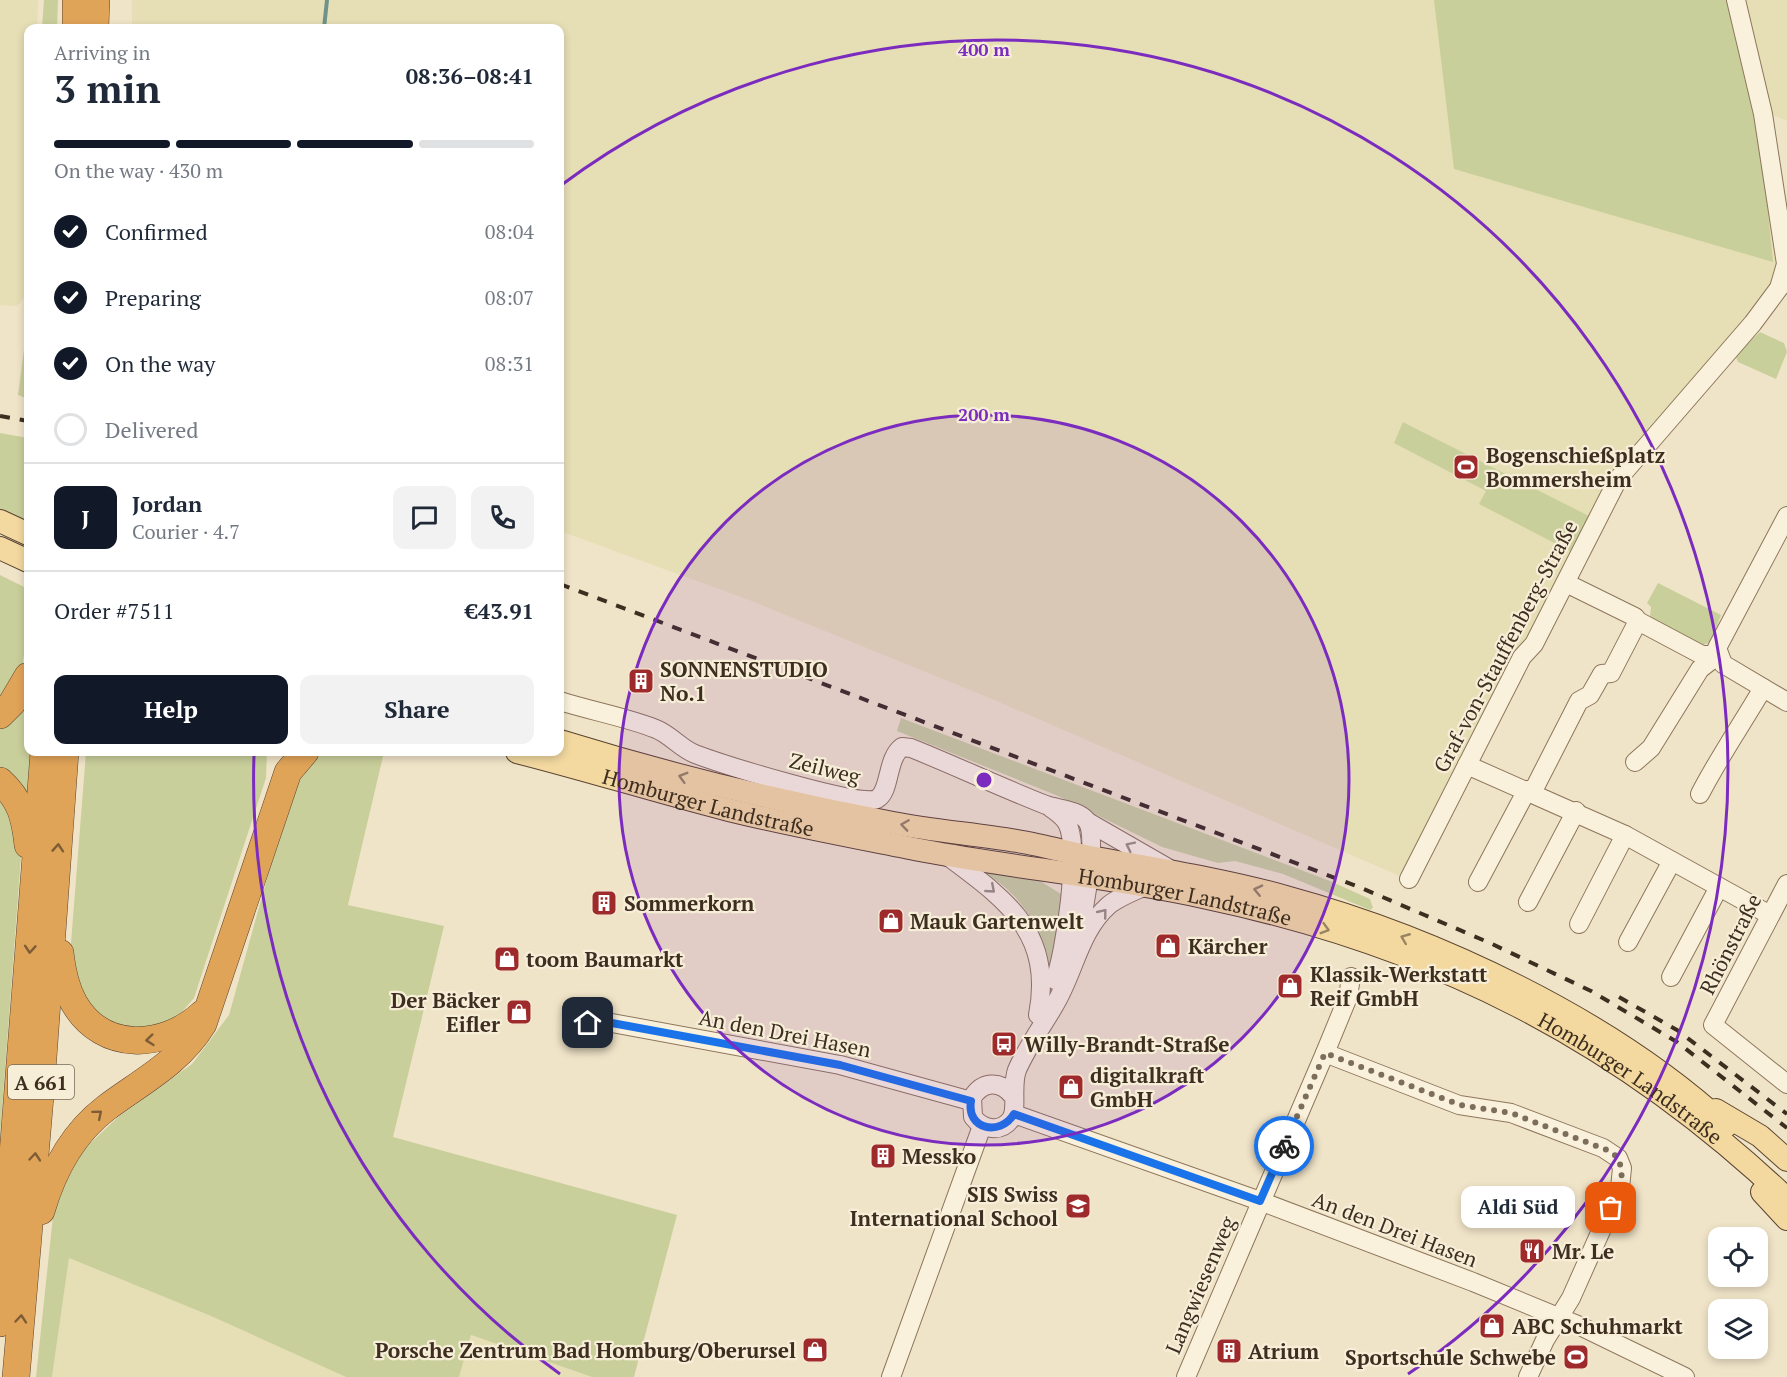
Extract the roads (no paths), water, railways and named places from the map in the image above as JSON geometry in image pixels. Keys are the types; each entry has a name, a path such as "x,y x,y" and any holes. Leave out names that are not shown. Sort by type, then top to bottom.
{"highway":[{"path":"76,0 76,24"},
{"path":"95,24 96,0"},
{"path":"0,715 12,703 24,683"},
{"name":"A 661","path":"16,1377 26,1258 44,899 44,756"},
{"name":"A 661","path":"0,1323 44,899 64,756"},
{"path":"0,781 19,802 25,817 66,987 86,1019 101,1030 127,1039 155,1040 173,1035 189,1026 213,998 287,762"},
{"name":"A 661","path":"26,1258 47,1191 70,1145 106,1108 182,1053 203,1024 213,998"}],"main road":[{"path":"0,521 24,532"},
{"path":"0,548 24,559"},
{"name":"Homburger Landstraße","path":"564,742 740,792 896,824 1020,841 1080,865 1146,886 1206,897 1372,943 1446,971 1521,1006 1586,1043 1652,1086 1693,1106 1787,1199"},
{"name":"Homburger Landstraße","path":"532,756 729,810 944,854 1172,871 1289,897 1374,926 1451,956 1527,991 1590,1027 1787,1182"},
{"path":"1693,1106 1760,1136 1787,1160"},
{"path":"1693,1106 1787,1219"}],"street":[{"path":"1736,0 1763,114 1780,166 1786,274"},
{"name":"Graf-von-Stauffenberg-Straße","path":"1409,879 1522,657 1534,644 1618,479 1752,323 1779,288 1786,274"},
{"path":"1787,516 1719,643 1718,655 1723,664 1787,702"},
{"path":"1566,583 1635,617 1638,621 1697,653 1718,655"},
{"path":"1478,882 1579,701 1590,695 1602,674 1611,673 1638,621"},
{"path":"1635,762 1651,748 1700,669 1718,655"},
{"path":"1700,794 1724,748 1734,739 1763,688"},
{"name":"Zeilweg","path":"564,702 657,730 694,754 837,795 866,801 876,800 881,795 895,752 902,747 911,748 1049,806 1081,816 1172,871"},
{"path":"1467,765 1576,811 1625,835 1770,915"},
{"name":"Zeilweg","path":"1049,806 1068,824 1080,865"},
{"path":"1528,902 1576,811"},
{"path":"994,1084 1038,1015 1060,965 1080,865 1092,836 1088,822"},
{"path":"1579,924 1625,835"},
{"path":"944,854 994,890 1013,910 1031,938 1042,980 1038,1015"},
{"path":"1628,942 1672,861"},
{"path":"1075,957 1080,865"},
{"name":"Rhönstraße","path":"1787,884 1713,1025 1787,1084"},
{"path":"1012,1095 1008,1089 994,1084 981,1087 971,1101 973,1117 982,1126 997,1128 1005,1125 1014,1114 1012,1095 1022,1061 1054,1006 1075,957 1110,905 1146,886"},
{"path":"1671,977 1719,887"},
{"name":"Langwiesenweg","path":"1186,1377 1325,1053 1348,997 1351,977"},
{"name":"An den Drei Hasen","path":"588,1023 601,1021 840,1065 971,1101"},
{"path":"1325,1053 1460,1105 1511,1113 1603,1148 1618,1158 1622,1168 1620,1188 1571,1298 1528,1377"},
{"name":"An den Drei Hasen","path":"1014,1114 1260,1201 1559,1317 1685,1377"},
{"path":"891,1377 982,1126"}],"waterway":[{"path":"324,24 327,0"}],"railway":[{"path":"0,416 24,420"},
{"path":"564,586 1359,887 1490,943 1591,991 1677,1042 1787,1128"},
{"path":"1619,997 1677,1030 1787,1114"}],"place":[{"name":"Bogenschießplatz Bommersheim","path":"1466,467"},
{"name":"SONNENSTUDIO No.1","path":"641,681"},
{"name":"Sommerkorn","path":"604,903"},
{"name":"Mauk Gartenwelt","path":"891,921"},
{"name":"Kärcher","path":"1168,946"},
{"name":"toom Baumarkt","path":"507,959"},
{"name":"Klassik-Werkstatt Reif GmbH","path":"1290,986"},
{"name":"Der Bäcker Eifler","path":"519,1012"},
{"name":"Willy-Brandt-Straße","path":"1004,1044"},
{"name":"digitalkraft GmbH","path":"1071,1087"},
{"name":"Messko","path":"883,1156"},
{"name":"SIS Swiss International School","path":"1078,1206"},
{"name":"Aldi Süd","path":"1611,1208"},
{"name":"Mr. Le","path":"1532,1251"},
{"name":"ABC Schuhmarkt","path":"1492,1326"},
{"name":"Porsche Zentrum Bad Homburg/Oberursel","path":"815,1350"},
{"name":"Atrium","path":"1229,1351"},
{"name":"Sportschule Schwebe","path":"1576,1357"}]}
